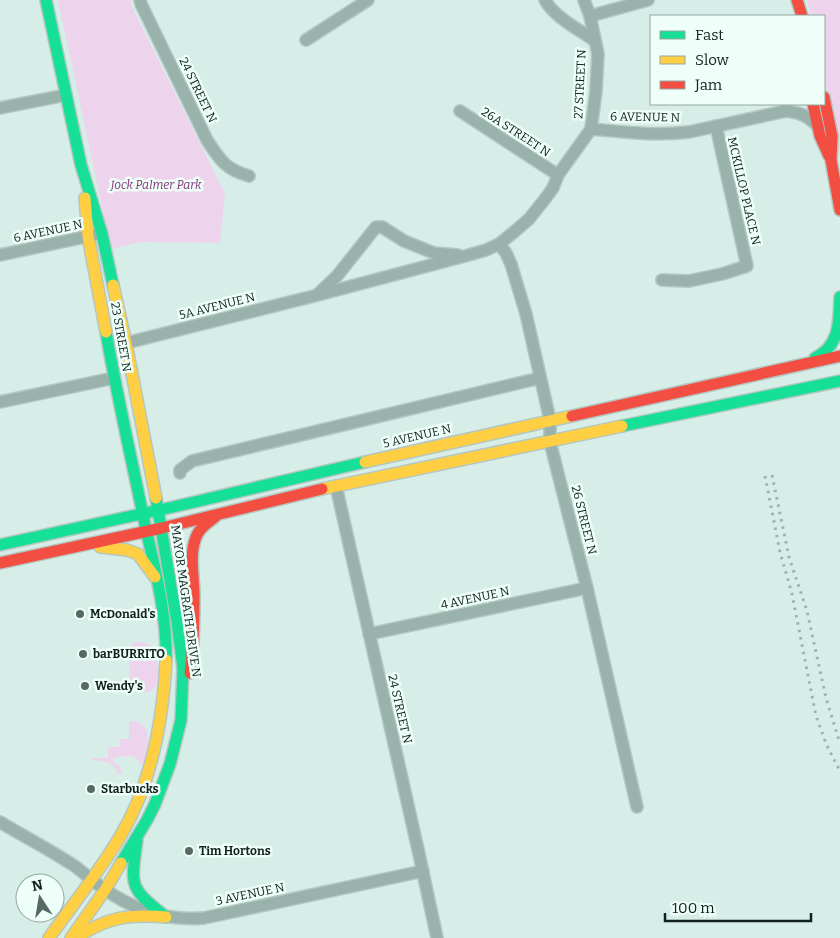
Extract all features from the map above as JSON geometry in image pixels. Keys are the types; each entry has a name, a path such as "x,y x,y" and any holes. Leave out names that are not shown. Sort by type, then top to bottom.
{"main road":[{"name":"23 STREET N","path":"46,0 81,165 102,234 126,342 159,510"},
{"path":"797,0 798,15"},
{"path":"797,0 802,15"},
{"path":"825,102 832,136 831,160 840,210"},
{"path":"813,105 820,136 831,160"},
{"name":"23 STREET N","path":"81,165 88,236 114,378 143,513"},
{"path":"805,364 828,350 835,341 840,297"},
{"name":"5 AVENUE N","path":"0,545 840,356"},
{"path":"0,563 147,532 336,486 840,381"},
{"name":"MAYOR MAGRATH DRIVE N","path":"71,938 105,890 148,820 163,784 176,742 182,706 183,668 159,510"},
{"name":"MAYOR MAGRATH DRIVE N","path":"49,938 121,834 134,810 156,741 161,716 166,656 163,613 143,513"},
{"path":"182,706 188,684 192,655 194,621 192,559 194,547 200,530 218,515"},
{"path":"79,546 106,547 127,550 138,554 157,580"},
{"path":"138,835 133,882 137,891 148,903 166,916"},
{"path":"76,938 90,928 115,918 166,916"}],"street":[{"name":"24 STREET N","path":"140,0 208,140 220,160 238,173 249,176"},
{"path":"306,40 368,0"},
{"name":"27 STREET N","path":"545,0 562,19 595,41"},
{"name":"27 STREET N","path":"584,0 590,16 598,54 591,129"},
{"path":"590,16 648,0"},
{"path":"0,108 66,95"},
{"name":"6 AVENUE N","path":"786,111 795,105"},
{"name":"26A STREET N","path":"460,111 558,175"},
{"name":"6 AVENUE N","path":"591,129 637,134 672,134 786,111 801,113 818,125"},
{"name":"MCKILLOP PLACE N","path":"662,280 690,281 747,266 716,126"},
{"name":"5A AVENUE N","path":"126,342 314,296 486,250 499,244 529,218 553,188 558,175 591,129"},
{"name":"5A AVENUE N","path":"314,296 337,276 376,227 382,227 404,240 434,253 465,256"},
{"name":"6 AVENUE N","path":"0,254 102,234"},
{"name":"26 STREET N","path":"499,244 511,264 526,314 550,420 550,442 587,588 637,807"},
{"path":"0,402 114,378"},
{"path":"180,473 180,470 192,461 540,378"},
{"name":"24 STREET N","path":"336,486 437,938"},
{"name":"4 AVENUE N","path":"369,634 587,588"},
{"name":"3 AVENUE N","path":"0,822 75,867 105,890 128,904 142,910 188,919 204,918 423,871"}],"green space":[{"name":"Jock Palmer Park","path":"58,0 131,0 132,7 225,194 220,243 141,242 111,249"},
{"path":"807,0 840,0 840,157 825,84 825,15 811,15"},
{"path":"138,642 150,645 157,657 157,682 155,687 149,692 141,692 130,684 129,648 132,644"},
{"path":"129,721 138,722 147,731 146,752 143,766 133,756 113,757 113,762 119,765 122,773 118,774 111,764 92,760 92,758 108,758 108,747 120,747 120,739 129,739"}],"railway":[{"path":"772,475 789,557 807,611 826,698 840,744"},
{"path":"765,476 780,552 792,594 816,716 827,746 840,771"}],"traffic: fast":[{"path":"46,0 81,165 102,234 113,285"},
{"path":"815,358 823,353 834,340 838,324 840,297"},
{"path":"106,332 160,592 165,626 166,660"},
{"path":"622,426 840,381"},
{"path":"0,545 365,462"},
{"path":"121,863 155,804 170,764 181,720 183,668 156,498"},
{"path":"137,840 134,867 135,884 145,899 166,917"}],"traffic: slow":[{"path":"85,198 88,236 106,332"},
{"path":"113,285 156,498"},
{"path":"365,462 572,416"},
{"path":"322,489 622,426"},
{"path":"100,547 127,550 138,554 155,577"},
{"path":"49,938 113,848 132,815 141,794 159,728 166,660"},
{"path":"71,938 105,890 121,863"},
{"path":"76,938 108,921 141,916 166,917"}],"traffic: jam":[{"path":"797,0 802,15"},
{"path":"825,102 832,136 831,160 840,210"},
{"path":"813,105 820,136 829,156"},
{"path":"572,416 840,356"},
{"path":"0,563 162,528 322,489"},
{"path":"190,673 194,624 193,547 200,531 215,517"}],"place":[{"name":"McDonald's","path":"80,614"},
{"name":"barBURRITO","path":"83,654"},
{"name":"Wendy's","path":"85,686"},
{"name":"Starbucks","path":"91,789"},
{"name":"Tim Hortons","path":"189,851"}]}
